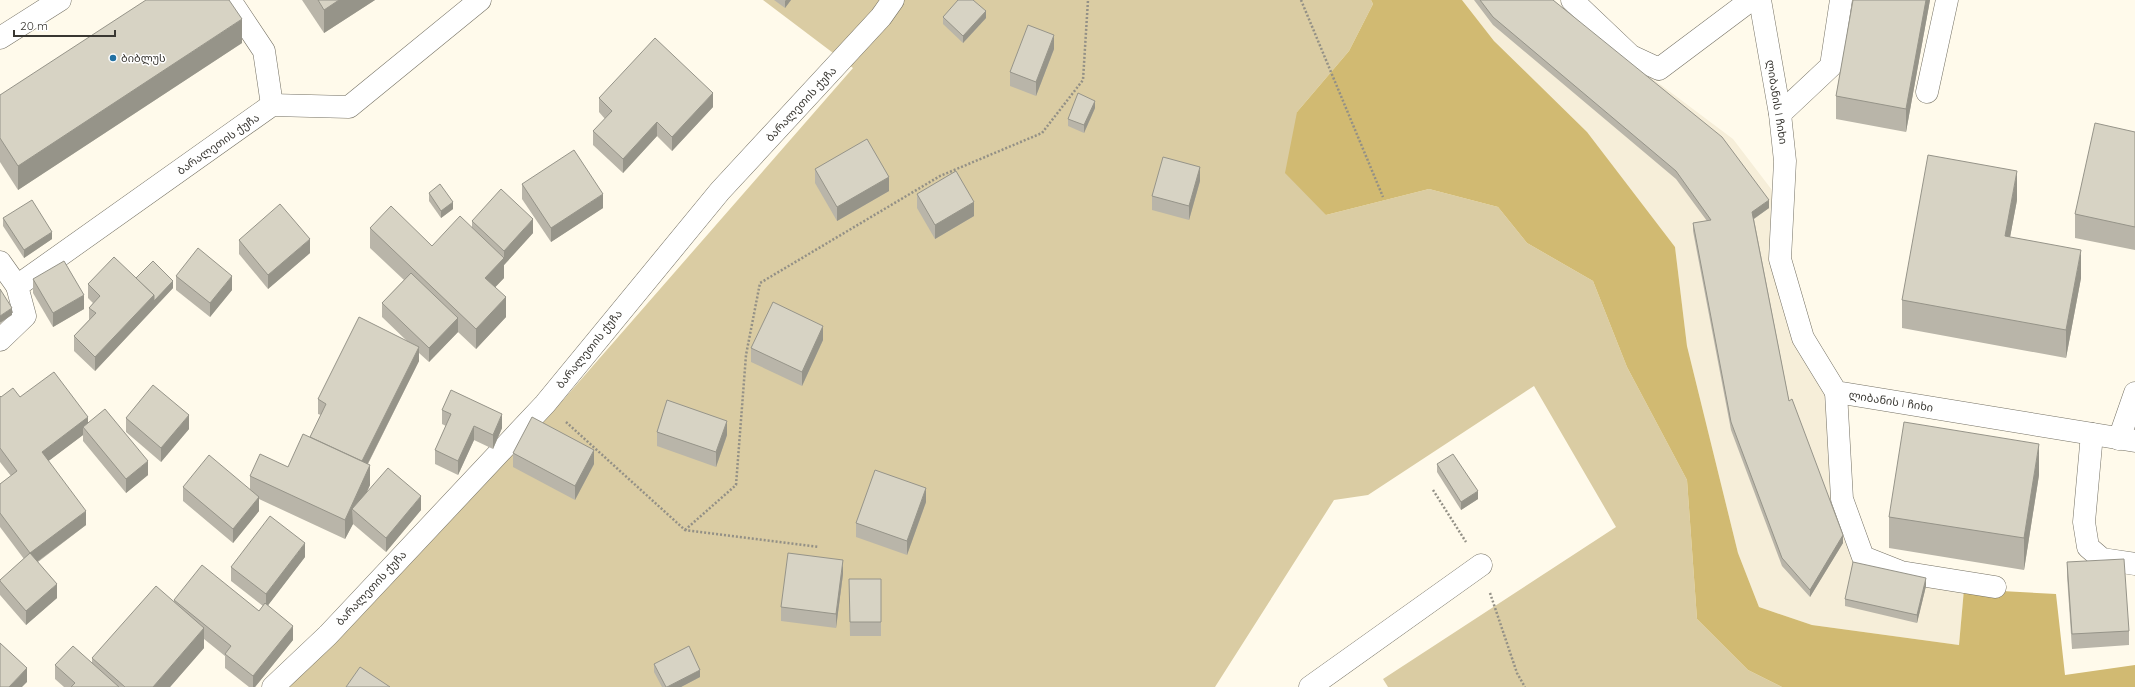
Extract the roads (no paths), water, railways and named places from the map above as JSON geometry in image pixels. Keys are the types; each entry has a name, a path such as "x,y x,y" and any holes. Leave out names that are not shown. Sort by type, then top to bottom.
{"street":[{"path":"0,38 60,0"},
{"path":"230,0 264,51 272,105 349,107 480,0"},
{"name":"ბარალეთის ქუჩა","path":"273,687 328,635 545,404 720,191 881,17 893,0"},
{"path":"1572,0 1631,56 1659,69 1751,0"},
{"name":"ლიბანის I ჩიხი","path":"1760,0 1780,114 1785,161 1780,259 1803,338 1836,392 2127,440"},
{"path":"1780,114 1831,66 1840,0"},
{"path":"1927,92 1947,0"},
{"name":"ბარალეთის ქუჩა","path":"17,286 272,105"},
{"path":"0,262 17,286 25,316 0,340"},
{"path":"1836,392 1842,499 1863,557 1902,572 1995,586"},
{"path":"2127,440 2135,393"},
{"path":"2092,434 2084,522 2088,547 2102,559 2135,564"},
{"path":"1310,687 1481,565"}],"place":[{"name":"ბიბლუს","path":"113,58"}]}
